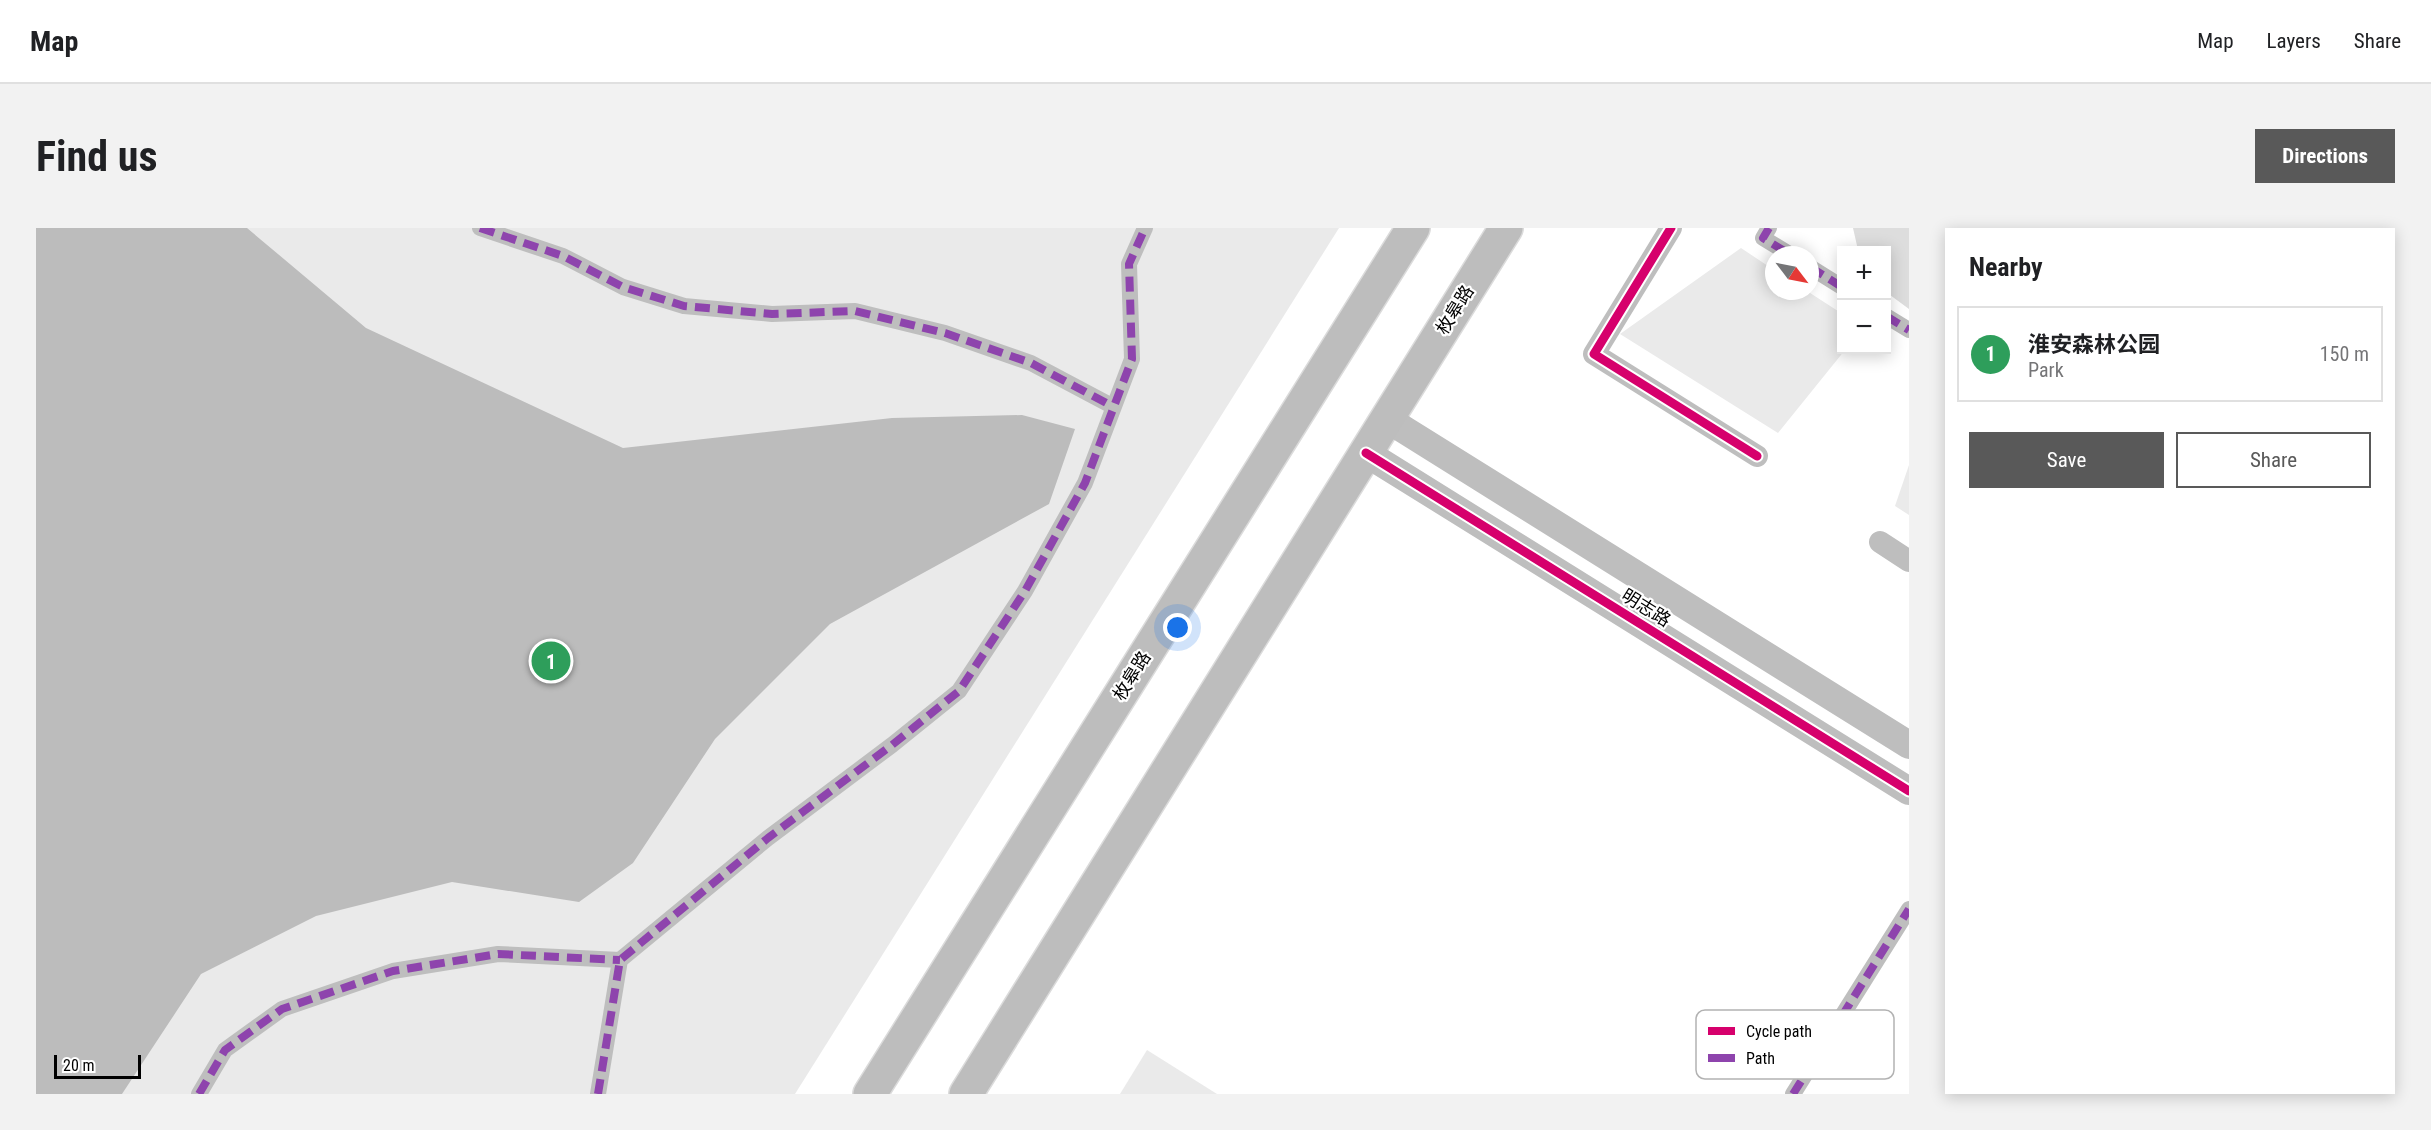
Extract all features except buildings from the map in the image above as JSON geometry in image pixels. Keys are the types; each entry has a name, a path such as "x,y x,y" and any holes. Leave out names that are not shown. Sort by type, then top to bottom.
{"main road":[{"name":"枚皋路","path":"870,1094 1413,228"},
{"name":"枚皋路","path":"966,1094 1506,228"}],"street":[{"path":"480,228 563,256 623,287 684,306 772,314 855,311 945,333 1031,363 1112,406"},
{"path":"597,1094 620,960 768,838 892,745 959,690 1025,591 1085,483 1112,406 1132,359 1129,264 1145,228"},
{"path":"1671,228 1594,354 1757,456"},
{"path":"1769,228 1763,238 1776,246"},
{"path":"1819,273 1837,284"},
{"path":"1891,319 1909,330"},
{"name":"明志路","path":"1387,419 1909,745"},
{"name":"明志路","path":"1366,453 1909,790"},
{"path":"1880,542 1909,561"},
{"path":"1846,1010 1909,909"},
{"path":"199,1094 225,1050 282,1009 393,971 498,954 620,960"},
{"path":"1793,1094 1802,1079"}],"shaded area":[{"path":"36,228 1339,228 795,1094 36,1094"},
{"path":"36,228 247,228 366,328 623,448 892,418 1022,415 1075,429 1049,504 830,624 715,739 633,863 579,902 452,882 316,916 201,974 122,1094 36,1094"},
{"path":"1741,248 1765,264 1765,300 1819,299 1837,310 1837,354 1842,354 1778,433 1620,334"},
{"path":"1909,465 1909,515 1895,506"},
{"path":"1147,1050 1217,1094 1120,1094"}],"marked path":[{"path":"480,228 563,256 623,287 684,306 772,314 855,311 945,333 1031,363 1112,406"},
{"path":"598,1094 620,960 768,838 892,745 959,691 1025,591 1085,483 1132,359 1129,264 1145,228"},
{"path":"1769,228 1763,238 1776,246"},
{"path":"1819,273 1837,284"},
{"path":"1891,319 1909,330"},
{"path":"1846,1010 1909,909"},
{"path":"199,1094 225,1050 282,1009 393,971 498,954 620,960"},
{"path":"1793,1094 1802,1079"}],"cycle path":[{"path":"1671,228 1594,354 1757,456"},
{"path":"1366,453 1909,791"}],"place":[{"name":"淮安森林公园","path":"551,661"}]}
